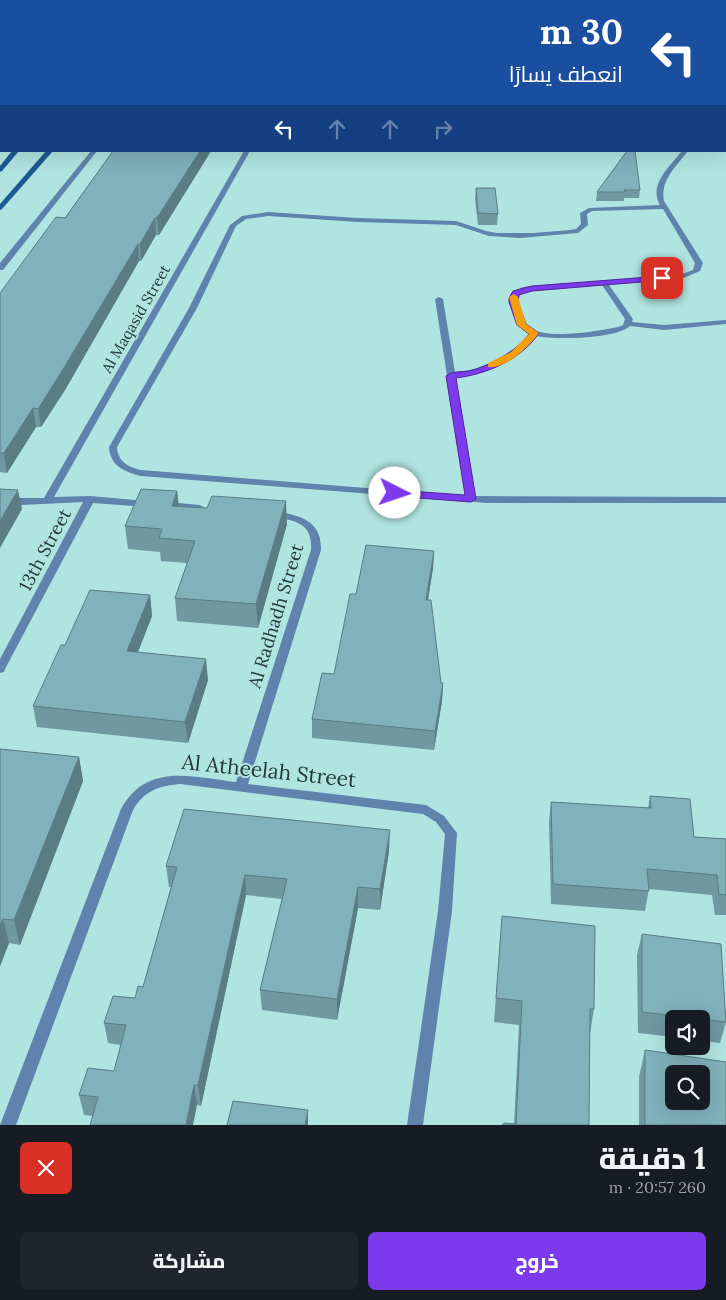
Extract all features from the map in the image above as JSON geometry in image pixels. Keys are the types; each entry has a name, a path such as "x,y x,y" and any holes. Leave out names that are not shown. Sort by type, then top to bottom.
{"main road":[{"path":"1,169 15,152"},
{"path":"0,208 49,152"}],"street":[{"path":"0,268 93,152"},
{"name":"Al Maqasid Street","path":"48,500 246,152"},
{"path":"628,323 626,326 615,331 553,336 534,333 522,325 513,298 516,293 527,289 681,277 692,274 698,269 699,263 660,197 660,183 684,152"},
{"path":"665,207 587,209 583,213 584,228 578,231 504,236 485,233 467,225 456,224 268,214 244,217 233,225 194,308 113,447 113,454 120,464 141,473 471,499 502,501 726,500"},
{"path":"604,283 627,316 628,323"},
{"path":"439,299 471,499"},
{"path":"628,323 656,327 726,322"},
{"path":"451,376 472,373 505,359 522,348 534,333"},
{"path":"0,501 90,500 215,509"},
{"name":"13th Street","path":"0,669 90,500"},
{"name":"Al Radhadh Street","path":"241,786 316,550 316,536 308,526 294,518 265,513"},
{"name":"Al Atheelah Street","path":"8,1125 127,809 134,797 147,786 162,781 180,780 426,810 440,819 450,833 451,849 445,911 415,1125"}],"building":[{"path":"112,152 199,152 140,244 138,244 38,409 33,408 4,453 0,453 0,293 56,217 65,218"},
{"path":"626,152 635,152 640,190 597,192"},
{"path":"476,188 495,188 498,214 478,213"},
{"path":"0,489 18,490 0,521"},
{"path":"141,489 177,491 172,506 207,508 212,496 286,501 256,604 175,598 195,541 159,538 162,529 125,526"},
{"path":"366,545 434,551 426,600 431,600 441,683 443,683 435,731 312,719 322,673 334,674 350,594 356,594"},
{"path":"90,590 150,595 127,651 206,659 185,722 33,706 61,645 65,645"},
{"path":"0,749 79,757 14,920 3,919 0,926"},
{"path":"650,796 690,799 694,837 726,839 726,895 719,894 717,875 647,869 649,891 553,884 551,802 651,808"},
{"path":"184,809 390,830 380,889 358,887 337,999 260,990 287,879 245,875 198,1085 194,1085 186,1125 90,1125 98,1097 79,1095 88,1068 114,1071 126,1025 104,1023 113,996 135,998 138,986 143,987 177,867 166,866"},
{"path":"502,916 595,926 594,1009 590,1009 589,1125 502,1125 504,1123 516,1124 522,1001 496,998"},
{"path":"642,934 721,944 726,1022 710,1020 710,1010 665,1010 665,1015 642,1012"},
{"path":"645,1050 665,1053 665,1055 679,1055 726,1062 726,1125 645,1125"},
{"path":"233,1101 308,1110 305,1125 227,1125"}],"slow traffic":[{"path":"492,365 522,348 534,333 522,325 514,297"}],"route":[{"path":"395,493 471,499 451,376 472,373 505,359 529,341 534,333 522,325 513,298 516,293 532,288 662,278"}]}
